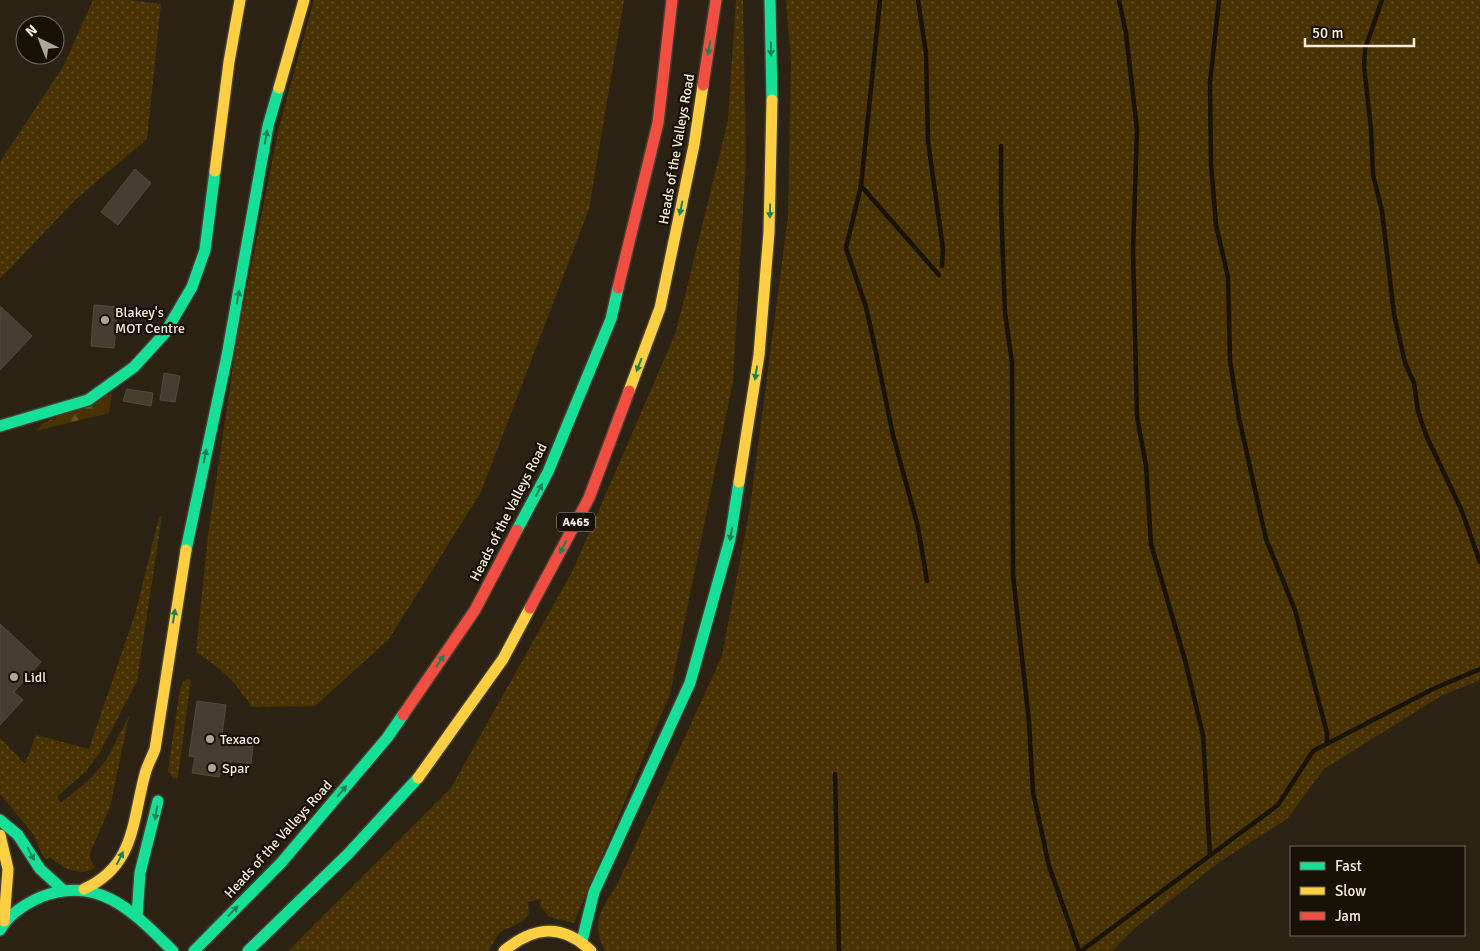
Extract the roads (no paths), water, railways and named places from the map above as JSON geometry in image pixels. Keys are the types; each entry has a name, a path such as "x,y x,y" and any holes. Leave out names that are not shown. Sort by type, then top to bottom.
{"main road":[{"path":"0,426 88,400 134,367 165,333 177,315 192,287 205,250 229,62 240,0"},
{"path":"84,889 109,875 119,862 137,818 146,772 156,749 169,664 168,653 185,552 227,356 268,126 304,0"},
{"name":"Heads of the Valleys Road","path":"197,949 280,863 387,738 475,610 548,472 611,319 658,123 672,0"},
{"name":"Heads of the Valleys Road","path":"248,951 348,854 426,769 503,659 589,498 660,308 694,145 716,0"},
{"path":"582,941 594,892 690,683 730,539 759,355 769,232 772,105 770,0"},
{"path":"156,749 160,764"},
{"path":"136,916 135,899 138,880 152,831 161,786"},
{"path":"0,820 18,835 40,869 61,888"},
{"path":"0,835 8,869 2,926"},
{"path":"2,926 28,904 61,888 84,889 101,893 114,900 136,916 173,951"},
{"path":"504,951 525,935 538,931 554,930 582,941 591,951"}],"waterway":[{"path":"880,0 861,186 846,248 866,307 893,435 918,527 927,581"},
{"path":"918,0 926,53 928,141 943,249 942,266"},
{"path":"1119,0 1126,33 1137,130 1133,250 1137,417 1146,465 1151,544 1185,660 1203,735 1210,855"},
{"path":"1219,0 1210,82 1211,164 1216,225 1228,277 1230,360 1239,418 1266,539 1295,610 1327,733 1327,743"},
{"path":"1382,0 1365,49 1364,66 1371,129 1373,175 1382,211 1394,314 1405,363 1414,383 1418,411 1426,435 1461,509 1480,562"},
{"path":"1001,146 1005,313 1012,363 1013,575 1029,722 1033,792 1049,866 1079,951"},
{"path":"861,186 939,275"},
{"path":"1081,951 1278,805 1313,751 1435,688 1480,669"},
{"path":"835,774 839,951"}],"place":[{"name":"Blakey's MOT Centre","path":"105,320"},
{"name":"Lidl","path":"14,677"},
{"name":"Texaco","path":"210,739"},
{"name":"Spar","path":"212,768"}]}
